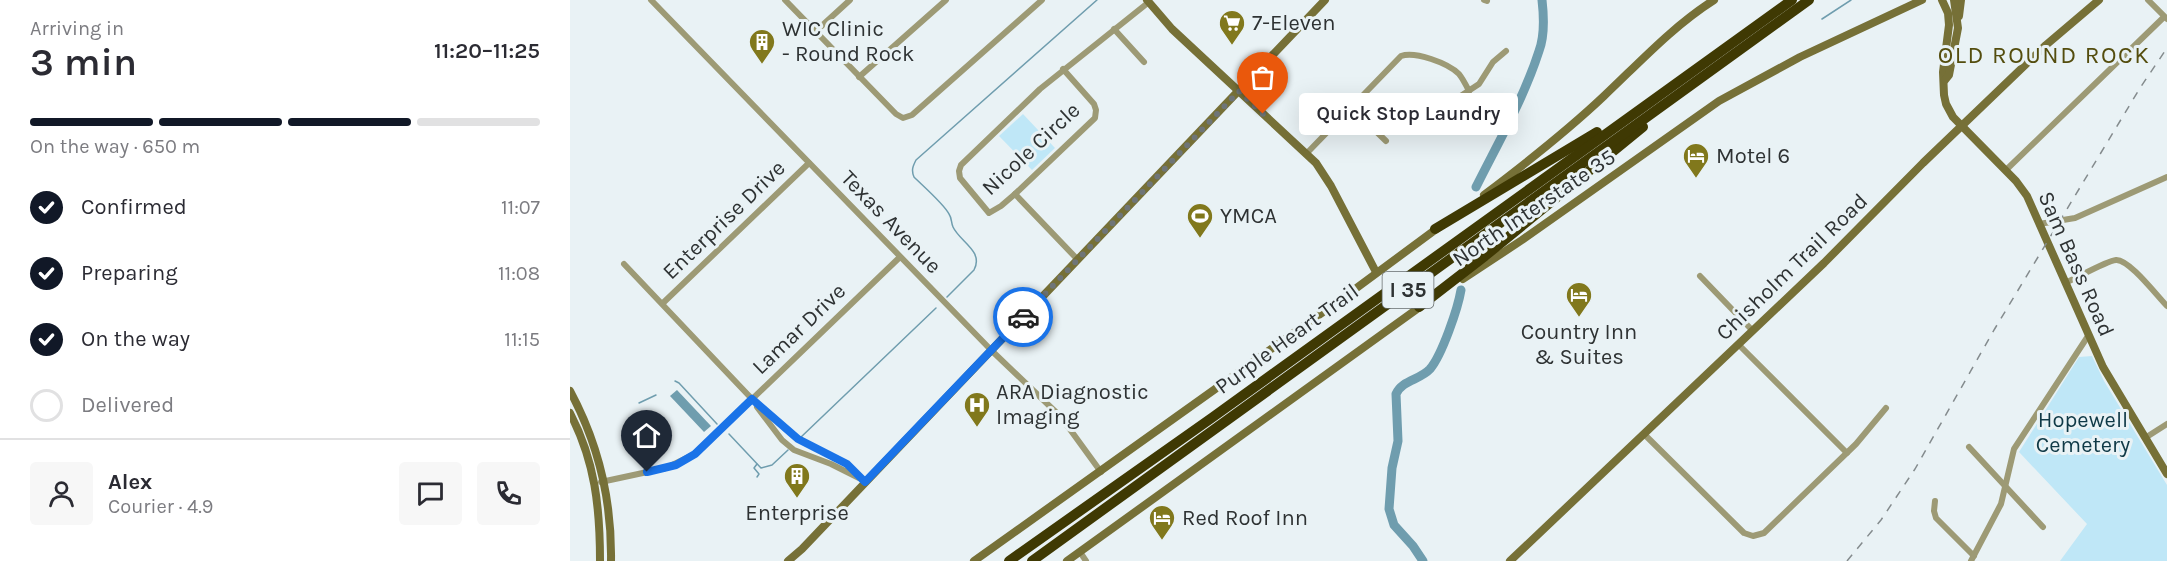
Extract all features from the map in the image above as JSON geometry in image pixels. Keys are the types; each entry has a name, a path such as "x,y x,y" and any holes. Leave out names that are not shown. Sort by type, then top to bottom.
{"highway":[{"name":"Purple Heart Trail","path":"1009,561 1792,0"},
{"name":"Purple Heart Trail","path":"1032,561 1809,0"},
{"path":"1419,307 1653,119 1717,74 1783,19"},
{"path":"1435,229 1577,146 1677,76 1740,37"}],"main road":[{"path":"788,561 992,351 1325,0"},
{"name":"North Interstate 35","path":"974,561 1101,472 1490,190 1558,137 1660,43 1714,0"},
{"name":"Sam Bass Road","path":"1942,0 1954,26"},
{"name":"Sam Bass Road","path":"1954,0 1949,75 1944,80 1946,104 1953,117 2006,170 2027,196 2088,336 2111,382 2167,474"},
{"path":"1954,26 1961,0"},
{"name":"Chisholm Trail Road","path":"1510,561 1824,263 2046,45 2099,0"},
{"name":"North Interstate 35","path":"1074,558 1419,307 1522,240 1719,101 1800,57 1919,1"},
{"path":"1151,2 1172,29 1307,153 1331,186 1376,272"},
{"path":"570,391 588,427 605,481 610,523 611,561"},
{"path":"570,413 582,441 595,483 599,505 600,561"}],"street":[{"name":"Texas Avenue","path":"651,0 992,351 1061,417 1101,472"},
{"path":"785,0 859,77 903,118 912,115 1042,0"},
{"path":"815,32 850,0"},
{"path":"859,77 946,0"},
{"path":"2006,170 2166,18 2148,0"},
{"name":"Nicole Circle","path":"1064,69 1094,104 1096,114 1092,121 1015,194 989,213 960,177 960,167 1064,69 1151,2"},
{"path":"1114,29 1144,62"},
{"path":"1457,120 1451,108 1453,101 1479,84 1493,62 1506,51"},
{"path":"1307,153 1396,59 1406,54 1416,54 1452,68 1460,75 1469,91"},
{"path":"1351,107 1386,141"},
{"name":"Enterprise Drive","path":"663,303 809,163"},
{"path":"2039,224 2075,218 2167,177"},
{"path":"1015,194 1078,260"},
{"name":"Lamar Drive","path":"595,483 666,468 695,454 900,257"},
{"path":"2065,283 2119,260 2128,265 2167,306"},
{"path":"624,264 752,399 798,439 847,464 865,482"},
{"path":"1700,276 1752,330"},
{"path":"1935,501 1936,518 1973,558 1998,512 2012,458 2021,436 2088,336"},
{"path":"1738,344 1847,453"},
{"path":"752,399 776,433 794,450 840,468 865,482"},
{"path":"1644,434 1744,533 1753,536 1764,533 1847,453 1886,408"},
{"path":"2145,438 2167,424"},
{"path":"1969,447 2043,527"},
{"path":"1074,558 1086,561"}],"green space":[{"path":"1023,114 1055,148 1032,170 999,136"},
{"name":"Hopewell Cemetery","path":"2092,356 2104,381 2167,485 2167,561 2060,561 2087,524 2019,452 2079,357"}],"shaded area":[{"path":"677,390 711,426 704,432 670,396"}],"waterway":[{"path":"947,297 974,270 976,257 956,232 946,210 914,177 913,168 916,160 1097,0"},
{"path":"1476,187 1533,69 1542,39 1544,19 1542,0"},
{"path":"1822,19 1851,0"},
{"path":"1423,561 1394,525 1389,509 1392,468 1398,441 1396,394 1402,386 1426,373 1435,362 1449,331 1461,290"},
{"path":"800,438 936,308"},
{"path":"675,381 717,424"},
{"path":"639,403 656,395"},
{"path":"729,434 761,468 772,465 788,450"},
{"path":"757,464 754,468 759,474 757,477"}],"railway":[{"path":"1847,561 1881,520 1915,469 1994,330 2140,88 2167,48"}],"way so far":[{"path":"1023,317 1239,91 1263,114"}],"place":[{"name":"7-Eleven","path":"1232,46"},
{"name":"WIC Clinic - Round Rock","path":"762,65"},
{"name":"Quick Stop Laundry","path":"1263,114"},
{"name":"Motel 6","path":"1696,179"},
{"name":"YMCA","path":"1200,239"},
{"name":"Country Inn & Suites","path":"1579,318"},
{"name":"ARA Diagnostic Imaging","path":"977,428"},
{"name":"Enterprise","path":"797,499"},
{"name":"Red Roof Inn","path":"1162,541"}],"district":[{"name":"OLD ROUND ROCK","path":"2044,55"}],"route":[{"path":"647,472 676,465 695,454 752,399 798,439 847,464 865,482 1023,317"}]}
